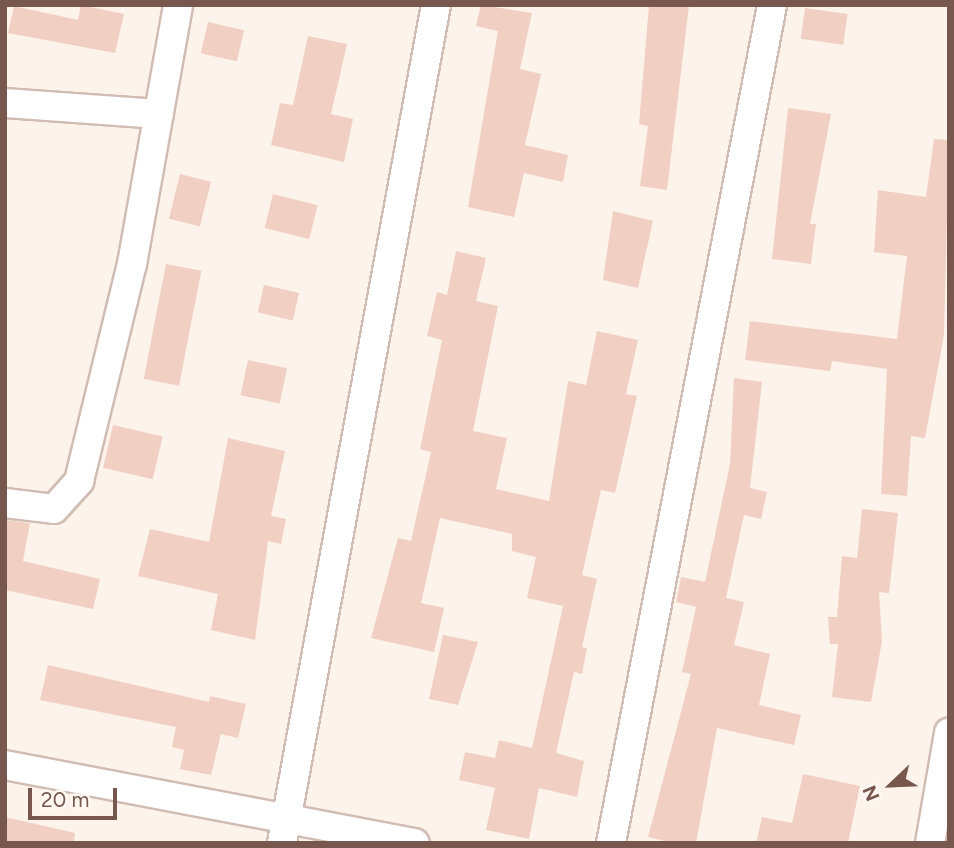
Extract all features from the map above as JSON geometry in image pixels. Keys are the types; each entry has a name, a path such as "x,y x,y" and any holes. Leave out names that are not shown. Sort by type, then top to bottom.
{"street":[{"path":"5,503 54,509 79,481 132,264 178,5"},
{"path":"284,832 436,5"},
{"path":"611,843 772,5"},
{"path":"5,103 159,114"},
{"path":"930,843 949,733"},
{"path":"5,765 284,832 415,843"}],"building":[{"path":"81,5 124,14 115,53 8,33 14,6 78,20"},
{"path":"481,5 532,13 520,69 541,74 525,145 568,155 563,182 524,173 514,217 468,207 498,31 476,26"},
{"path":"649,5 689,5 667,190 640,186 648,126 639,124"},
{"path":"805,8 848,14 843,45 801,39"},
{"path":"208,22 244,30 237,62 201,53"},
{"path":"308,36 347,44 331,114 353,119 344,162 271,145 280,103 293,105"},
{"path":"788,108 831,114 810,224 816,224 811,264 772,259"},
{"path":"934,139 949,140 944,335 925,438 911,436 907,496 881,494 887,369 832,361 830,371 745,360 750,321 897,339 907,256 874,252 878,190 926,197"},
{"path":"180,174 211,182 200,226 169,219"},
{"path":"273,194 318,205 309,239 265,228"},
{"path":"613,211 653,221 638,288 603,280"},
{"path":"456,251 486,258 476,301 498,306 473,431 507,438 496,489 549,501 568,381 586,385 597,331 638,340 626,394 637,396 615,493 601,490 582,575 597,579 582,647 587,648 582,674 574,672 556,753 584,761 577,797 539,788 529,839 486,830 495,788 459,780 465,752 495,758 499,740 532,748 563,606 527,598 536,557 512,551 512,534 440,518 421,603 444,608 434,652 371,638 398,538 411,541 431,452 420,449 442,340 427,336 437,292 447,295"},
{"path":"166,264 201,271 179,386 144,379"},
{"path":"264,285 299,293 293,320 258,312"},
{"path":"248,360 287,368 280,404 241,395"},
{"path":"734,378 762,382 750,488 767,492 761,519 744,515 726,598 744,602 734,645 770,654 759,705 801,715 794,745 717,728 696,843 674,843 648,837 691,674 682,672 696,607 676,602 681,577 705,582 730,464"},
{"path":"113,425 163,436 153,479 103,468"},
{"path":"228,438 285,451 271,516 286,519 281,544 268,541 255,640 211,630 218,594 138,576 150,529 209,542"},
{"path":"862,509 898,513 889,593 879,592 882,641 871,702 832,697 838,644 830,644 828,617 837,617 842,556 857,558"},
{"path":"5,520 30,523 23,561 100,579 93,609 5,590"},
{"path":"443,635 478,642 458,705 429,699"},
{"path":"48,665 209,702 210,696 246,704 238,738 221,734 211,775 180,769 184,750 172,747 176,727 40,700"},
{"path":"803,774 860,786 848,843 756,843 762,817 792,823"},
{"path":"5,817 75,833 74,843 5,843"}]}
